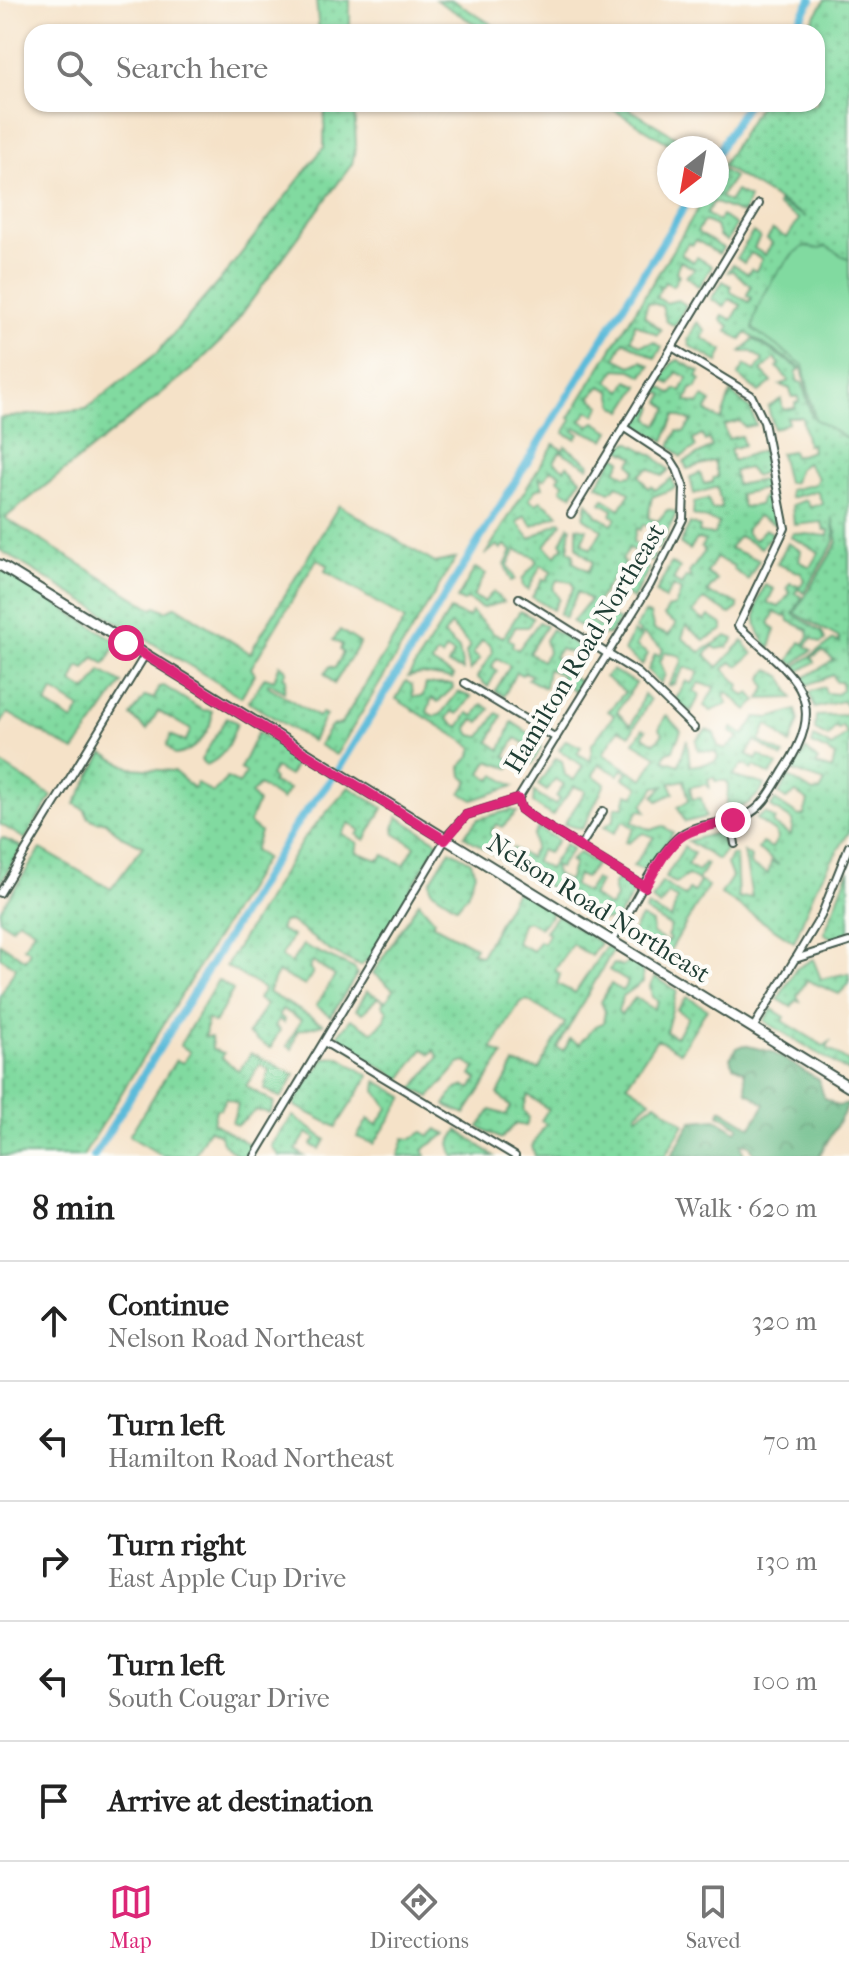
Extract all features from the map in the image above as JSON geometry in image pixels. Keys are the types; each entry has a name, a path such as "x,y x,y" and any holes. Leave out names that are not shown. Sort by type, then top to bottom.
{"street":[{"path":"571,514 759,204"},
{"path":"612,942 682,834 696,827 731,821 756,810 797,751 808,723 800,690 789,671 738,626 785,528 784,508 761,409 751,395 672,347"},
{"name":"Hamilton Road Northeast","path":"255,1156 445,840 466,815 518,799 654,578 683,519 685,504 680,473 670,458 623,427"},
{"name":"Nelson Road Northeast","path":"0,565 849,1087"},
{"path":"519,598 638,673 694,728"},
{"path":"0,893 145,655"},
{"path":"465,683 556,738"},
{"path":"518,799 521,809 533,818 645,887"},
{"path":"580,847 603,811"},
{"path":"731,821 735,844"},
{"path":"753,1028 821,916 849,846"},
{"path":"795,959 849,942"},
{"path":"324,1042 515,1156"}],"green space":[{"path":"316,0 350,0 350,24 318,24"},
{"path":"436,0 452,0 491,24 475,24"},
{"path":"825,0 849,0 849,708 842,701 815,708 809,692 824,687 826,693 837,694 842,689 841,682 836,682 833,675 807,685 804,678 834,660 823,651 812,657 815,662 800,671 796,666 834,640 840,643 839,638 795,613 838,542 832,517 835,541 804,593 798,589 795,593 802,597 793,614 822,632 825,640 821,643 812,638 806,646 812,650 794,664 789,661 800,642 804,644 809,636 808,630 789,621 786,614 784,617 775,612 769,623 775,630 770,648 757,626 756,610 765,585 774,589 767,603 779,607 790,593 787,588 790,583 800,587 804,580 801,573 777,564 788,543 801,551 799,561 810,567 819,552 791,537 793,533 828,536 829,530 824,530 822,522 794,525 792,505 806,500 810,507 823,504 817,491 790,498 789,490 815,484 818,478 806,463 798,469 794,482 787,483 780,453 792,451 794,457 812,451 811,444 807,445 802,417 787,417 788,423 774,429 768,407 781,399 783,410 795,408 798,397 792,397 790,389 780,385 789,381 777,367 780,365 775,358 761,371 772,382 759,392 738,376 745,365 755,371 763,360 752,352 741,352 753,339 800,369 796,373 798,382 802,382 812,418 802,368 746,333 741,340 727,331 730,326 721,320 723,315 732,320 741,305 729,299 724,307 711,299 723,281 731,286 731,292 749,302 751,298 747,295 751,286 733,271 728,272 733,264 748,274 751,269 756,271 762,259 751,253 744,263 737,258 753,232 760,237 754,248 765,255 772,243 767,239 773,230 787,238 799,219 777,205 778,202 806,217 729,170 729,155 755,112 825,112 825,24 810,24"},
{"path":"325,112 354,112 356,145 352,164 224,338 193,368 5,518 153,609 156,606 166,611 176,606 250,653 339,505 435,563 456,558 336,755 319,745 331,726 341,724 405,620 325,571 328,565 317,559 251,668 255,674 241,697 0,550 0,418 86,409 157,353 226,273 324,147"},
{"path":"617,112 634,112 674,136 657,136"},
{"path":"736,191 749,198 743,214 728,208"},
{"path":"699,208 710,208 706,214 718,221 722,216 736,225 727,241 719,236 716,226 704,221 697,232 723,248 719,254 696,240 692,245 688,243 681,254 693,262 697,257 712,266 699,287 686,276 695,269 680,261 676,272 679,275 673,286 665,282 662,287 658,285 660,290 656,297 666,303 678,300 686,305 675,326 666,321 662,306 648,302 644,316 661,330 657,335 635,323 631,339 640,345 654,342 662,347 655,358 624,341 615,358 631,366 642,361 650,366 643,376 631,370 616,369 608,381 622,391 628,381 639,386 623,411 614,405 611,391 601,386 590,397 601,406 595,415 588,411 581,421 589,426 595,422 610,431 605,440 576,428 574,431 579,434 576,439 564,433 572,420 569,418"},
{"path":"806,246 817,249 826,246 849,260 849,440 815,419 803,365 753,329 758,308 780,269"},
{"path":"697,322 706,331 702,338 723,350 718,362 690,346 688,340"},
{"path":"678,360 700,372 697,377 701,380 696,388 691,389 686,401 698,404 703,397 711,402 706,411 721,420 731,392 751,410 756,425 745,427 739,421 724,425 728,439 741,436 744,445 730,449 733,461 762,450 767,471 755,476 748,468 734,471 736,485 768,479 770,488 739,494 743,507 759,505 762,497 771,494 776,525 758,516 746,529 747,534 755,540 765,529 773,533 761,548 739,536 729,548 759,560 748,580 733,569 734,566 716,558 707,573 717,580 707,592 738,604 738,608 730,614 704,599 693,613 705,621 709,616 723,625 723,630 704,640 686,626 682,638 700,652 727,636 734,639 728,647 717,649 713,646 705,655 718,667 743,641 753,654 738,666 731,662 724,669 740,685 737,689 745,696 750,693 757,701 747,710 727,692 724,695 728,704 711,711 704,706 715,687 699,683 694,691 700,695 691,712 675,701 686,681 692,684 699,672 685,667 674,684 668,686 682,662 681,656 665,652 660,662 665,675 660,684 648,670 655,654 659,656 663,649 643,634 636,646 648,654 642,665 624,651 633,632 639,636 640,632 635,629 644,613 650,615 654,630 669,635 676,624 664,616 668,608 675,606 681,591 673,586 665,599 656,593 671,563 680,568 673,580 681,585 686,577 691,578 689,573 705,551 701,547 705,541 697,539 690,550 680,544 690,523 700,527 699,533 714,535 719,523 693,515 694,502 708,499 712,510 722,508 717,487 694,494 690,477 700,473 704,484 713,482 713,478 718,477 714,461 687,469 684,462 712,447 709,439 705,441 702,435 693,440 696,447 681,457 670,446 677,431 684,432 692,421 675,415 664,441 640,427 639,417 647,402 654,407 649,419 658,425 668,408 660,402 664,395 655,390 658,385 672,394 676,389 681,391 688,378 677,372 670,384 662,379 671,364"},
{"path":"629,442 654,456 669,470 662,476 649,468 639,475 648,488 651,486 655,490 672,478 675,488 652,497 648,518 658,521 667,510 677,512 659,549 645,541 652,529 644,524 640,530 637,528 633,542 655,556 652,562 629,548 622,560 625,563 622,569 630,574 641,565 649,569 633,599 621,592 628,578 616,572 592,610 596,613 591,621 600,627 611,616 619,621 609,635 594,634 572,622 590,600 578,592 565,618 559,614 574,588 572,582 557,580 553,588 559,599 553,610 532,597 552,571 541,565 528,590 523,587 522,579 537,562 535,557 516,550 508,565 515,579 511,581 505,565 512,551 505,545 501,549 497,545 485,555 554,444 563,450 565,446 590,464 588,467 560,451 554,462 564,469 567,465 581,479 572,495 561,490 563,483 558,479 561,474 551,469 545,479 539,478 543,487 535,490 529,500 536,504 541,501 559,514 533,526 525,516 517,522 530,539 560,521 562,523 545,546 555,556 564,546 561,543 571,527 568,550 574,554 573,562 589,571 593,562 577,548 577,527 587,529 582,543 591,549 602,530 584,518 587,502 598,516 612,524 616,518 611,515 613,510 601,503 604,499 620,509 630,493 617,485 610,492 597,485 615,456 622,460 616,470 626,476 632,475 635,470 630,463 634,457 619,449"},
{"path":"475,568 486,574 473,596 484,602 493,592 504,602 482,608 467,599 464,602 457,599"},
{"path":"0,569 118,642 105,664 94,657 85,669 79,666 72,682 87,691 101,671 122,683 74,751 8,713 0,725","holes":["53,691 80,708 73,721 46,704"]},
{"path":"450,610 468,618 472,612 494,634 503,637 520,611 533,618 528,627 515,627 508,639 513,642 512,646 518,650 539,622 546,626 529,653 542,661 548,652 545,640 552,629 578,646 574,654 560,649 554,657 565,664 562,671 582,682 576,692 560,680 561,675 548,669 545,688 528,679 531,675 516,672 504,696 495,691 510,666 497,658 492,666 497,671 488,687 477,677 492,653 491,646 482,640 473,654 480,659 470,671 466,653 470,646 451,625 444,635 459,649 463,670 448,665 454,654 446,649 442,657 437,654 432,663 454,676 452,679 422,674 408,677"},
{"path":"340,630 360,643 334,684 325,674 330,666 335,668 343,653 340,650 342,645 333,640"},
{"path":"280,664 287,670 283,677 286,679 284,692 269,683 268,686 318,717 322,713 326,715 312,741 248,702 265,677 274,680"},
{"path":"769,669 782,677 793,698 760,699 766,688 762,678"},
{"path":"612,670 636,683 617,712 631,726 644,694 650,700 630,735 619,729 603,754 643,779 657,756 634,742 643,729 646,730 643,736 655,743 663,734 659,729 666,715 681,731 673,750 666,753 664,760 679,765 687,739 690,766 714,762 718,758 716,752 698,750 696,740 706,730 714,733 718,746 725,750 739,737 730,732 732,728 744,735 756,717 771,718 796,710 799,721 790,744 767,724 760,741 784,755 782,758 755,741 747,754 756,760 759,755 777,765 770,775 743,764 733,775 765,785 749,803 739,808 727,812 727,781 715,781 714,777 708,779 710,789 706,784 690,787 692,799 701,798 706,817 685,822 678,807 689,800 684,780 670,783 674,793 658,801 654,796 664,786 655,787 643,805 646,811 639,810 632,822 651,830 663,826 673,833 646,871 633,866 654,837 643,833 628,843 625,842 634,828 623,821 614,833 604,827 614,820 615,807 624,807 627,794 634,796 639,787 623,778 627,772 622,769 618,775 599,764 593,775 605,784 582,829 564,824 586,791 574,786 552,816 533,803 534,792 555,805 559,799 556,797 564,784 555,779 547,791 538,785 556,758 562,761 565,775 574,780 583,766 559,750 566,740 581,747 577,753 591,761 592,744 614,715 608,711 625,692 605,677"},
{"path":"406,681 412,685 413,697 423,696 426,684 452,684 453,688 438,702 432,698 427,712 434,716 440,715 458,692 471,697 458,714 452,711 447,719 459,727 468,713 474,716 482,704 490,709 480,722 473,720 467,728 471,735 481,737 497,713 502,716 489,742 501,750 512,722 538,739 541,748 532,764 519,756 526,744 516,738 505,756 513,761 509,768 488,761 481,773 491,780 495,775 514,786 473,800 461,793 469,781 462,776 461,766 471,756 473,747 396,699"},
{"path":"164,686 202,710 212,711 209,726 201,740 189,750 175,755 167,745 171,735 185,742 191,730 158,711 147,730 131,716 145,696 154,699 159,687"},
{"path":"849,709 849,832 816,887 794,942 721,894 732,877 727,864 731,855 736,856 738,898 752,897 744,852 751,857 750,865 768,874 771,862 779,865 758,849 762,843 772,848 778,838 775,832 756,819 765,813 775,819 773,824 791,835 793,821 771,807 775,800 799,816 804,815 808,801 796,793 786,799 779,794 789,777 813,792 820,791 825,782 793,771 806,749 818,761 816,765 832,770 835,755 812,744 814,737 832,747 847,733 842,726 839,729 835,727 828,737 815,730 816,716 845,715"},
{"path":"227,717 237,723 232,737 222,754 206,765 201,760"},
{"path":"258,732 299,758 289,776 275,768 270,776 274,779 272,783 289,789 282,800 259,785 251,794 258,802 249,823 260,832 254,850 265,858 259,868 83,1156 0,1156 0,996 16,967 0,957 0,943 25,960 30,951 24,947 34,930 18,920 12,928 0,920 0,910 41,849 111,889 143,846 121,836 105,821 97,822 88,817 85,810 75,804 103,753 131,768 174,771 193,788 197,783 213,793 227,778 239,784 246,773 240,769"},
{"path":"0,763 52,796 25,839 0,824"},
{"path":"349,787 383,808 365,840 357,835 360,830 349,823 342,834 358,843 356,852 378,860 384,855 404,865 415,846 395,834 398,817 438,842 372,956 360,966 330,951 290,921 283,922 280,930 292,936 281,957 291,963 303,945 355,969 357,974 331,1016 316,1006 335,976 313,962 309,969 313,972 305,986 278,972 268,992 323,1024 297,1031 292,1049 287,1046 301,1020 282,1009 279,1016 285,1020 284,1023 279,1020 275,1026 280,1030 270,1048 248,1034 266,1005 258,999 264,989 226,966 304,838"},
{"path":"511,810 517,812 502,827 496,824 490,834 506,843 503,849 509,853 513,848 529,858 535,848 533,836 538,828 558,840 548,853 541,850 535,861 549,869 565,844 572,849 559,868 554,866 556,874 568,881 574,863 570,861 579,853 596,864 585,878 578,875 573,885 586,893 595,879 600,882 592,896 610,907 616,898 613,886 618,878 633,887 634,893 616,920 602,920 464,836 478,819"},
{"path":"716,833 721,837 725,851 718,860 688,841"},
{"path":"2,838 22,847 0,884 0,840"},
{"path":"684,847 694,853 687,865 698,871 704,863 707,864 698,880 708,886 665,959 630,937 641,917 652,923 653,934 667,942 670,939 667,936 671,927 645,911 648,906 671,919 677,899 668,894 660,906 652,900 662,882 685,897 689,890 694,892 700,882 688,875 676,883 665,878"},
{"path":"450,850 471,862 475,873 467,895 457,907 431,890 430,882"},
{"path":"849,870 849,934 835,939 824,934"},
{"path":"517,889 550,908 551,916 540,928 528,921 522,923 516,943 533,951 539,941 543,943 549,934 545,931 557,915 600,943 591,956 572,944 555,970 560,974 557,984 575,993 606,946 613,950 557,1048 564,1051 570,1039 579,1044 595,1026 603,1023 605,1011 601,1002 611,984 622,991 628,982 609,970 614,964 622,966 630,961 642,968 643,982 623,996 618,1011 621,1015 635,998 654,1009 658,1001 652,997 650,986 655,977 677,991 666,1032 676,1037 688,1017 677,1010 687,997 707,1009 680,1052 657,1039 627,1084 651,1100 636,1113 637,1116 656,1103 684,1124 665,1156 535,1156 532,1146 546,1124 541,1121 548,1109 528,1095 523,1110 529,1118 526,1126 515,1124 501,1139 479,1127 491,1110 506,1115 511,1107 498,1094 514,1064 539,1069 565,1023 527,1000 520,1002 492,1048 503,1055 465,1114 445,1105 454,1090 465,1086 471,1089 477,1079 471,1075 475,1068 465,1062 459,1064 430,1097 413,1089 439,1057 434,1050 431,1054 423,1049 401,1079 342,1044 339,1034 351,1019 373,1032 385,1020 387,1010 382,1005 384,1001 378,997 363,1013 356,1010 367,991 386,1001 394,990 373,973 419,902 434,920 432,924 475,947 472,952 481,956"},
{"path":"813,959 821,979 849,973 849,984 839,994 807,980 797,996 800,1001 796,1000 791,1007 778,999 796,969"},
{"path":"218,980 233,990 215,1023 207,1019 205,1037 211,1037 212,1049 224,1053 222,1058 239,1071 251,1053 295,1075 281,1098 264,1089 269,1070 260,1064 246,1086 274,1103 270,1113 256,1110 237,1125 232,1123 238,1104 226,1098 220,1109 216,1109 213,1123 252,1146 251,1155 238,1156 222,1142 220,1135 209,1129 194,1156 163,1156 129,1136 176,1060 183,1063 190,1052 180,1045"},
{"path":"772,1009 785,1017 783,1021 824,1046 830,1042 827,1048 849,1062 849,1072 764,1021"},
{"path":"744,1045 772,1052 819,1080 824,1098 838,1106 849,1104 819,1156 754,1154 750,1145 741,1143 744,1156 671,1156 692,1121 716,1119 736,1131 739,1127 719,1114 721,1109 751,1127 765,1104 747,1092 744,1071 733,1066 730,1058 737,1048"},
{"path":"339,1057 369,1076 336,1127 295,1106 295,1101 325,1058"},
{"path":"377,1081 404,1097 374,1144 357,1137 368,1119 377,1125 388,1108 376,1091"},
{"path":"293,1116 326,1140 319,1149 311,1145 316,1139 307,1133 296,1150 304,1156 280,1156 272,1147 273,1143"},
{"path":"437,1129 447,1134 423,1149 426,1156 398,1156 404,1138 411,1139 423,1132 430,1136"},
{"path":"458,1130 494,1156 453,1156 450,1143"}],"waterway":[{"path":"797,24 811,0"},
{"path":"727,136 742,112"},
{"path":"94,1156 295,826 336,773 684,208"}],"route":[{"path":"126,643 445,840 466,815 518,799 521,809 533,818 645,887 665,853 686,831 733,820"}]}
